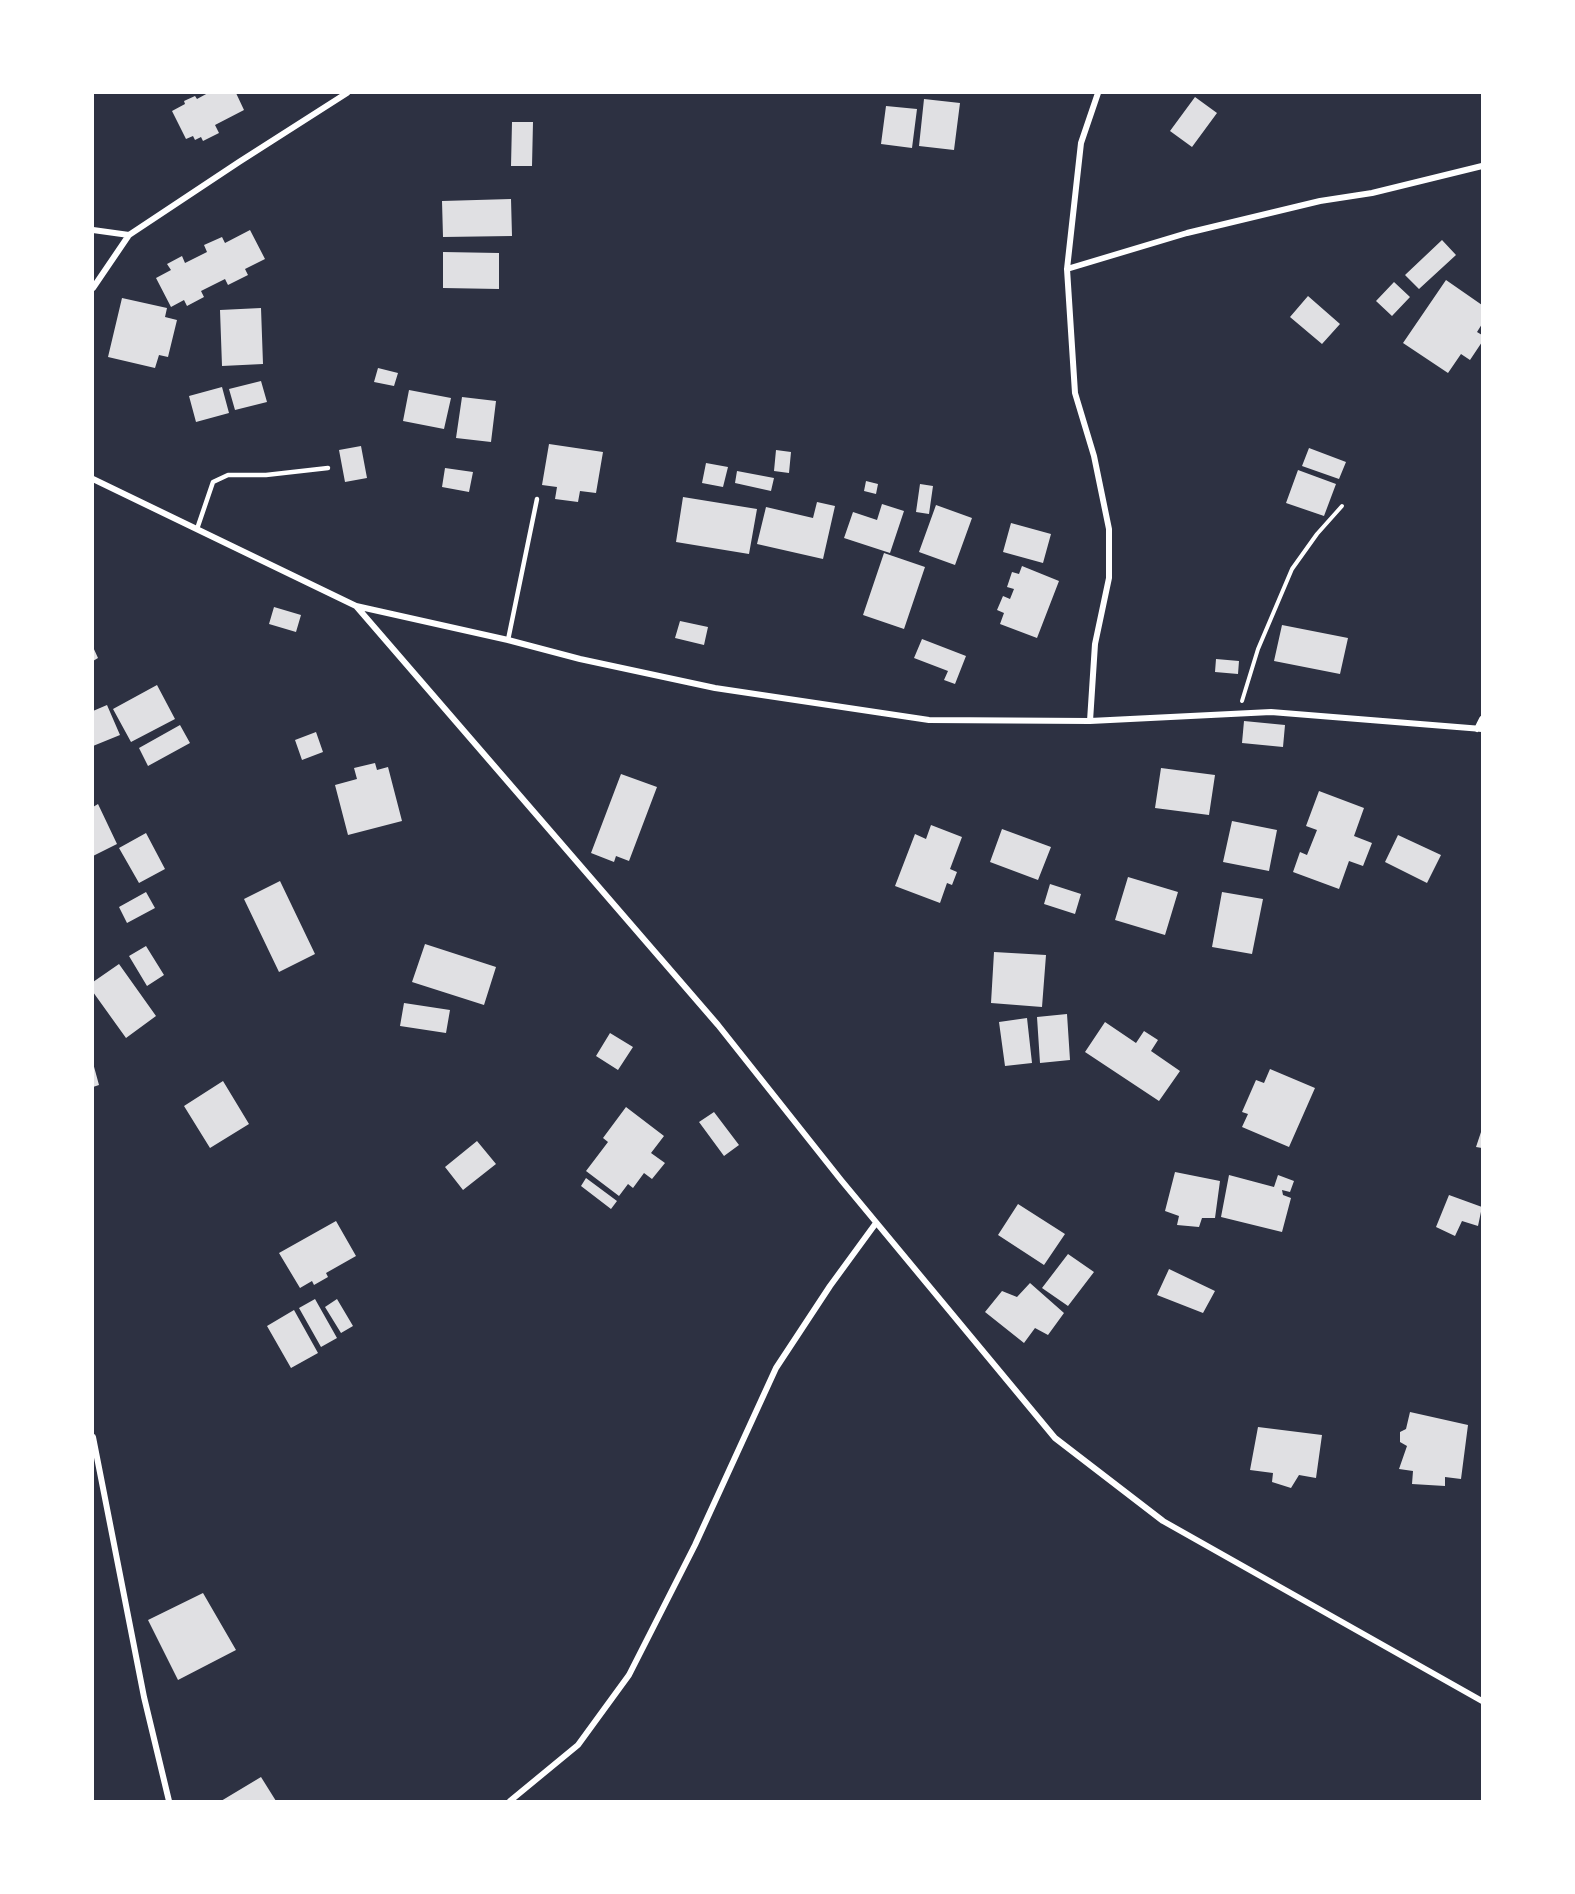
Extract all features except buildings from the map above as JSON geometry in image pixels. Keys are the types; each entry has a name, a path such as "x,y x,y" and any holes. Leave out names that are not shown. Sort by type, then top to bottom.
{"street":[{"path":"93,288 129,235 346,93"},
{"path":"1090,721 1095,644 1109,578 1109,529 1094,456 1075,393 1067,269 1081,143 1098,93"},
{"path":"1067,269 1187,233 1320,201 1372,194 1482,166"},
{"path":"93,230 129,235"},
{"path":"93,478 356,606 715,688 929,720 1090,721 1271,712 1480,729 1482,719"},
{"path":"356,606 718,1025 876,1223 1055,1438 1163,1521 1482,1701"},
{"path":"510,1801 578,1745 629,1675 695,1545 776,1368 830,1286 876,1223"},
{"path":"93,1437 144,1697 169,1801"}],"lane":[{"path":"197,529 213,482 228,475 266,475 328,468"},
{"path":"508,639 537,500"}],"path":[{"path":"1238,713 1258,649 1292,569 1317,534 1342,506"}]}
